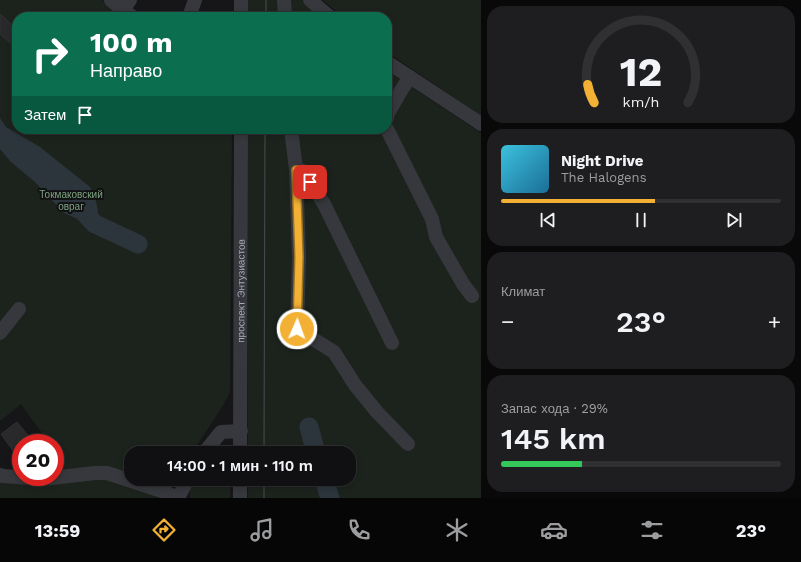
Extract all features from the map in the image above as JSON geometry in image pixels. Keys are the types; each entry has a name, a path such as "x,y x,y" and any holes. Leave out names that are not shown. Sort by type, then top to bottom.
{"street":[{"path":"111,0 129,9"},
{"path":"190,12 194,0"},
{"path":"241,0 241,12"},
{"path":"284,0 285,12"},
{"path":"310,0 324,12"},
{"path":"392,65 481,124"},
{"path":"392,106 410,77"},
{"name":"проспект Энтузиастов","path":"240,446 241,134"},
{"path":"292,134 296,170 299,257 297,329 334,352 355,385 377,412 408,444"},
{"path":"390,134 432,219 436,236 463,284 472,296"},
{"path":"296,170 303,171 324,204 392,343"},
{"path":"0,333 20,309"},
{"path":"210,446 221,432 241,431"},
{"path":"0,474 3,476 43,479 106,473 178,498 184,486"},
{"path":"240,486 240,498"}],"green space":[{"name":"Токмаковский овраг","path":"0,0 102,0 118,12 12,12 12,134 232,134 230,391 222,407 197,446 124,446 124,486 164,486 159,487 161,496 158,498 0,498 0,470 12,472 12,486 64,486 64,434 43,434 21,404 0,421"},
{"path":"248,0 302,0 315,12 248,12"},
{"path":"323,0 481,0 481,116 392,55 392,12 337,12"},
{"path":"392,74 481,133 481,498 248,498 248,486 356,486 356,446 248,446 248,134 392,134"},
{"path":"192,486 230,486 230,498 190,498"}],"shaded area":[{"path":"0,118 6,127 12,131 12,134 18,134 40,147 90,187 98,210 95,224 89,226 64,213 35,182 11,162 0,149"}],"building":[{"path":"0,14 12,25 12,45 0,34"},
{"path":"17,422 27,434 12,434 12,449 1,434"}],"waterway":[{"path":"77,205 95,224 138,244"},
{"path":"309,427 314,446"},
{"path":"326,486 330,498"}],"tram line":[{"path":"266,0 266,12"},
{"path":"264,446 265,134"},
{"path":"264,486 264,498"}],"route":[{"path":"297,329 299,257 296,170 303,171 310,182"}]}
